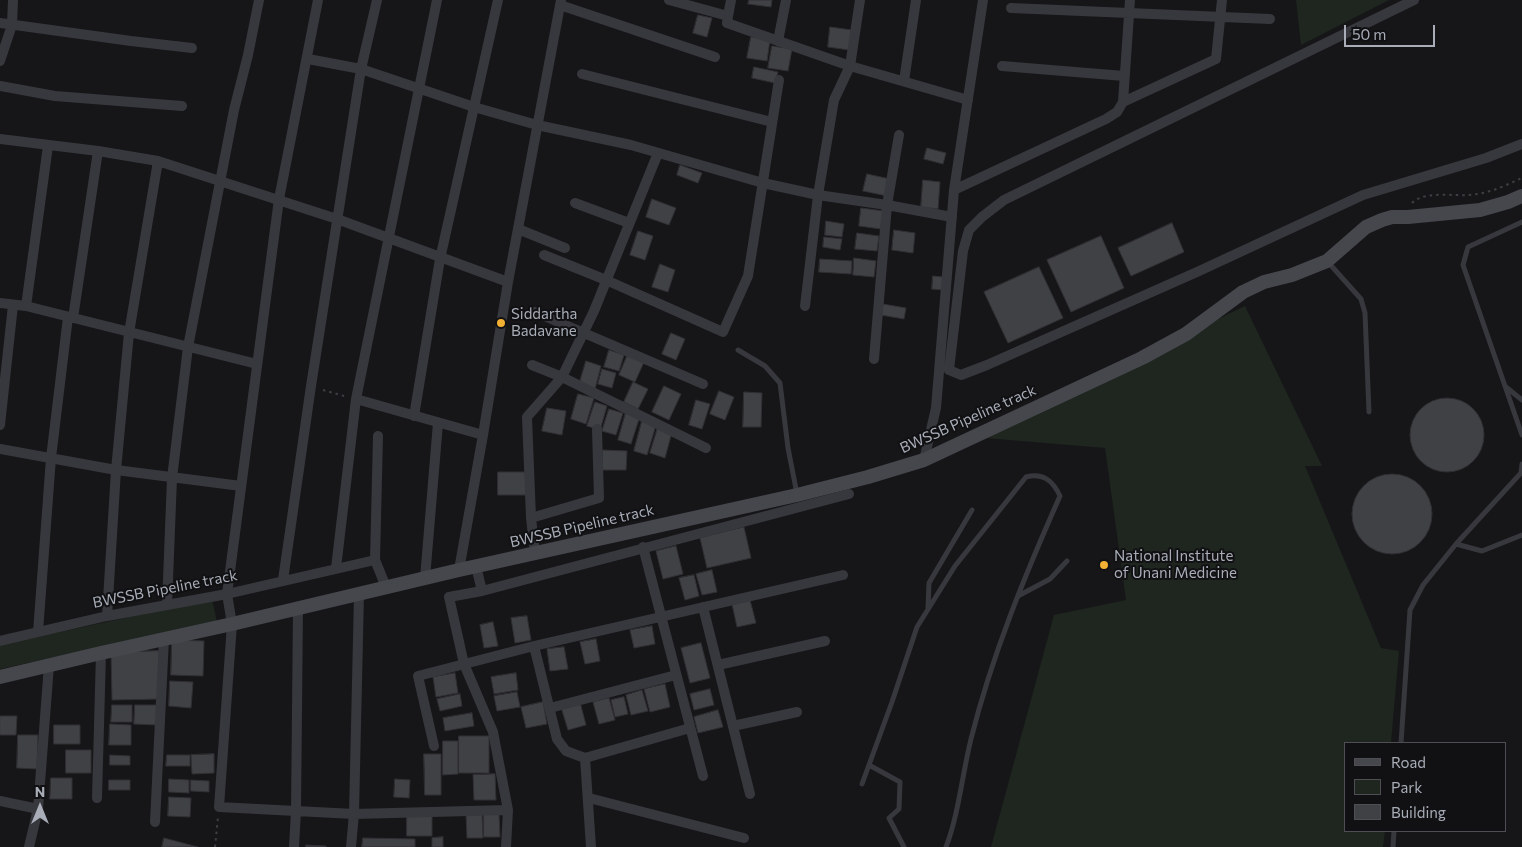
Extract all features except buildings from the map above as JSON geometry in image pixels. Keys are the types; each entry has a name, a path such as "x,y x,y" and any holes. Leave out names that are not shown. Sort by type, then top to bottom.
{"street":[{"path":"0,61 12,25 13,0"},
{"path":"167,605 172,478 188,347 234,110 259,0"},
{"path":"318,0 279,199 240,486 227,594 232,624 219,807 354,814 508,810"},
{"path":"282,580 361,69 376,0"},
{"path":"336,568 356,399 437,0"},
{"path":"414,416 440,259 498,0"},
{"path":"731,0 727,23 850,66 968,100"},
{"path":"778,42 786,0"},
{"path":"805,306 818,195 834,100 850,66 860,0"},
{"path":"904,82 916,0"},
{"path":"924,460 936,408 954,190 983,0"},
{"path":"954,190 1106,119 1117,112 1123,102 1130,0"},
{"path":"1129,13 1136,0"},
{"path":"1123,102 1216,59 1222,0"},
{"path":"1414,0 1004,200 982,217 969,230 963,251 949,370 961,375 987,365 1197,272 1363,195 1486,158 1522,144"},
{"path":"676,1 728,16"},
{"path":"458,570 483,436 508,282 560,3 715,57"},
{"path":"1011,8 1270,18"},
{"path":"0,23 192,48"},
{"path":"308,58 361,69 537,126 631,145 763,183 818,195 952,217"},
{"path":"1002,66 1124,76"},
{"path":"582,74 772,122"},
{"path":"544,255 606,280 723,332 748,276 779,80"},
{"path":"0,86 55,96 182,106"},
{"path":"874,359 886,205 899,134"},
{"path":"0,139 98,151 158,161 337,219 440,259 508,282"},
{"path":"26,306 48,146"},
{"path":"38,632 51,458 70,317 98,151"},
{"path":"535,553 531,518 526,417 562,377 584,333 658,153"},
{"path":"107,616 116,470 129,333 158,161"},
{"name":"BWSSB Pipeline track","path":"0,677 458,570 868,478 924,460 1164,346 1186,334 1234,297 1253,286 1292,275 1327,261 1350,240 1373,223 1392,217 1480,210 1522,196"},
{"path":"575,203 630,223"},
{"path":"518,229 565,248"},
{"path":"0,303 26,306 257,364"},
{"path":"0,425 13,305"},
{"path":"535,312 703,384"},
{"path":"532,364 706,448"},
{"path":"356,399 483,436"},
{"path":"425,578 438,423"},
{"path":"531,518 599,498 597,429"},
{"path":"378,436 375,560 386,587"},
{"path":"0,449 116,470 240,486"},
{"path":"506,847 508,810 493,732 464,664 449,597 482,591 850,494"},
{"path":"643,548 703,776"},
{"name":"BWSSB Pipeline track","path":"0,641 107,616 227,594 375,560"},
{"path":"476,566 482,591"},
{"path":"434,746 418,676 534,646 843,575"},
{"path":"351,847 354,814 359,594"},
{"path":"703,607 750,794"},
{"path":"294,847 298,608"},
{"path":"155,822 164,639"},
{"path":"718,666 825,641"},
{"path":"534,646 559,744 566,751 584,758 690,728"},
{"path":"97,798 100,653"},
{"path":"29,847 38,809 49,665"},
{"path":"550,708 676,675"},
{"path":"733,726 797,712"},
{"path":"584,758 592,847"},
{"path":"589,798 744,838"},
{"path":"0,801 38,809"}],"lane":[{"path":"1522,222 1468,247 1463,265 1522,435"},
{"path":"1327,261 1361,299 1365,313 1370,412"},
{"path":"738,350 765,366 780,383 788,448 797,495"},
{"path":"1505,386 1522,400"},
{"path":"1401,742 1410,610 1423,585 1456,544 1521,473 1522,464"},
{"path":"862,784 917,628 954,566 1026,477 1040,475 1050,480 1060,496 1028,568 1001,641 971,739 952,831 946,847"},
{"path":"928,609 930,583 972,510"},
{"path":"1456,544 1482,552 1522,535"},
{"path":"1017,596 1050,579 1068,561"},
{"path":"869,764 900,782 898,809 890,818 904,847"},
{"path":"1393,847 1394,832"}],"path":[{"path":"1408,217 1410,206 1414,201 1422,197 1477,194 1522,178"},
{"path":"311,386 356,399"},
{"path":"215,847 219,807"}],"green space":[{"path":"1296,0 1389,0 1301,45"},
{"path":"1245,306 1322,466 1305,466 1381,648 1399,651 1391,742 1344,742 1344,832 1385,832 1383,847 991,847 1054,615 1126,600 1105,448 973,437"},
{"path":"212,599 217,622 0,669 0,645"}],"place":[{"name":"Siddartha Badavane","path":"501,323"},
{"name":"National Institute of Unani Medicine","path":"1104,565"}]}
